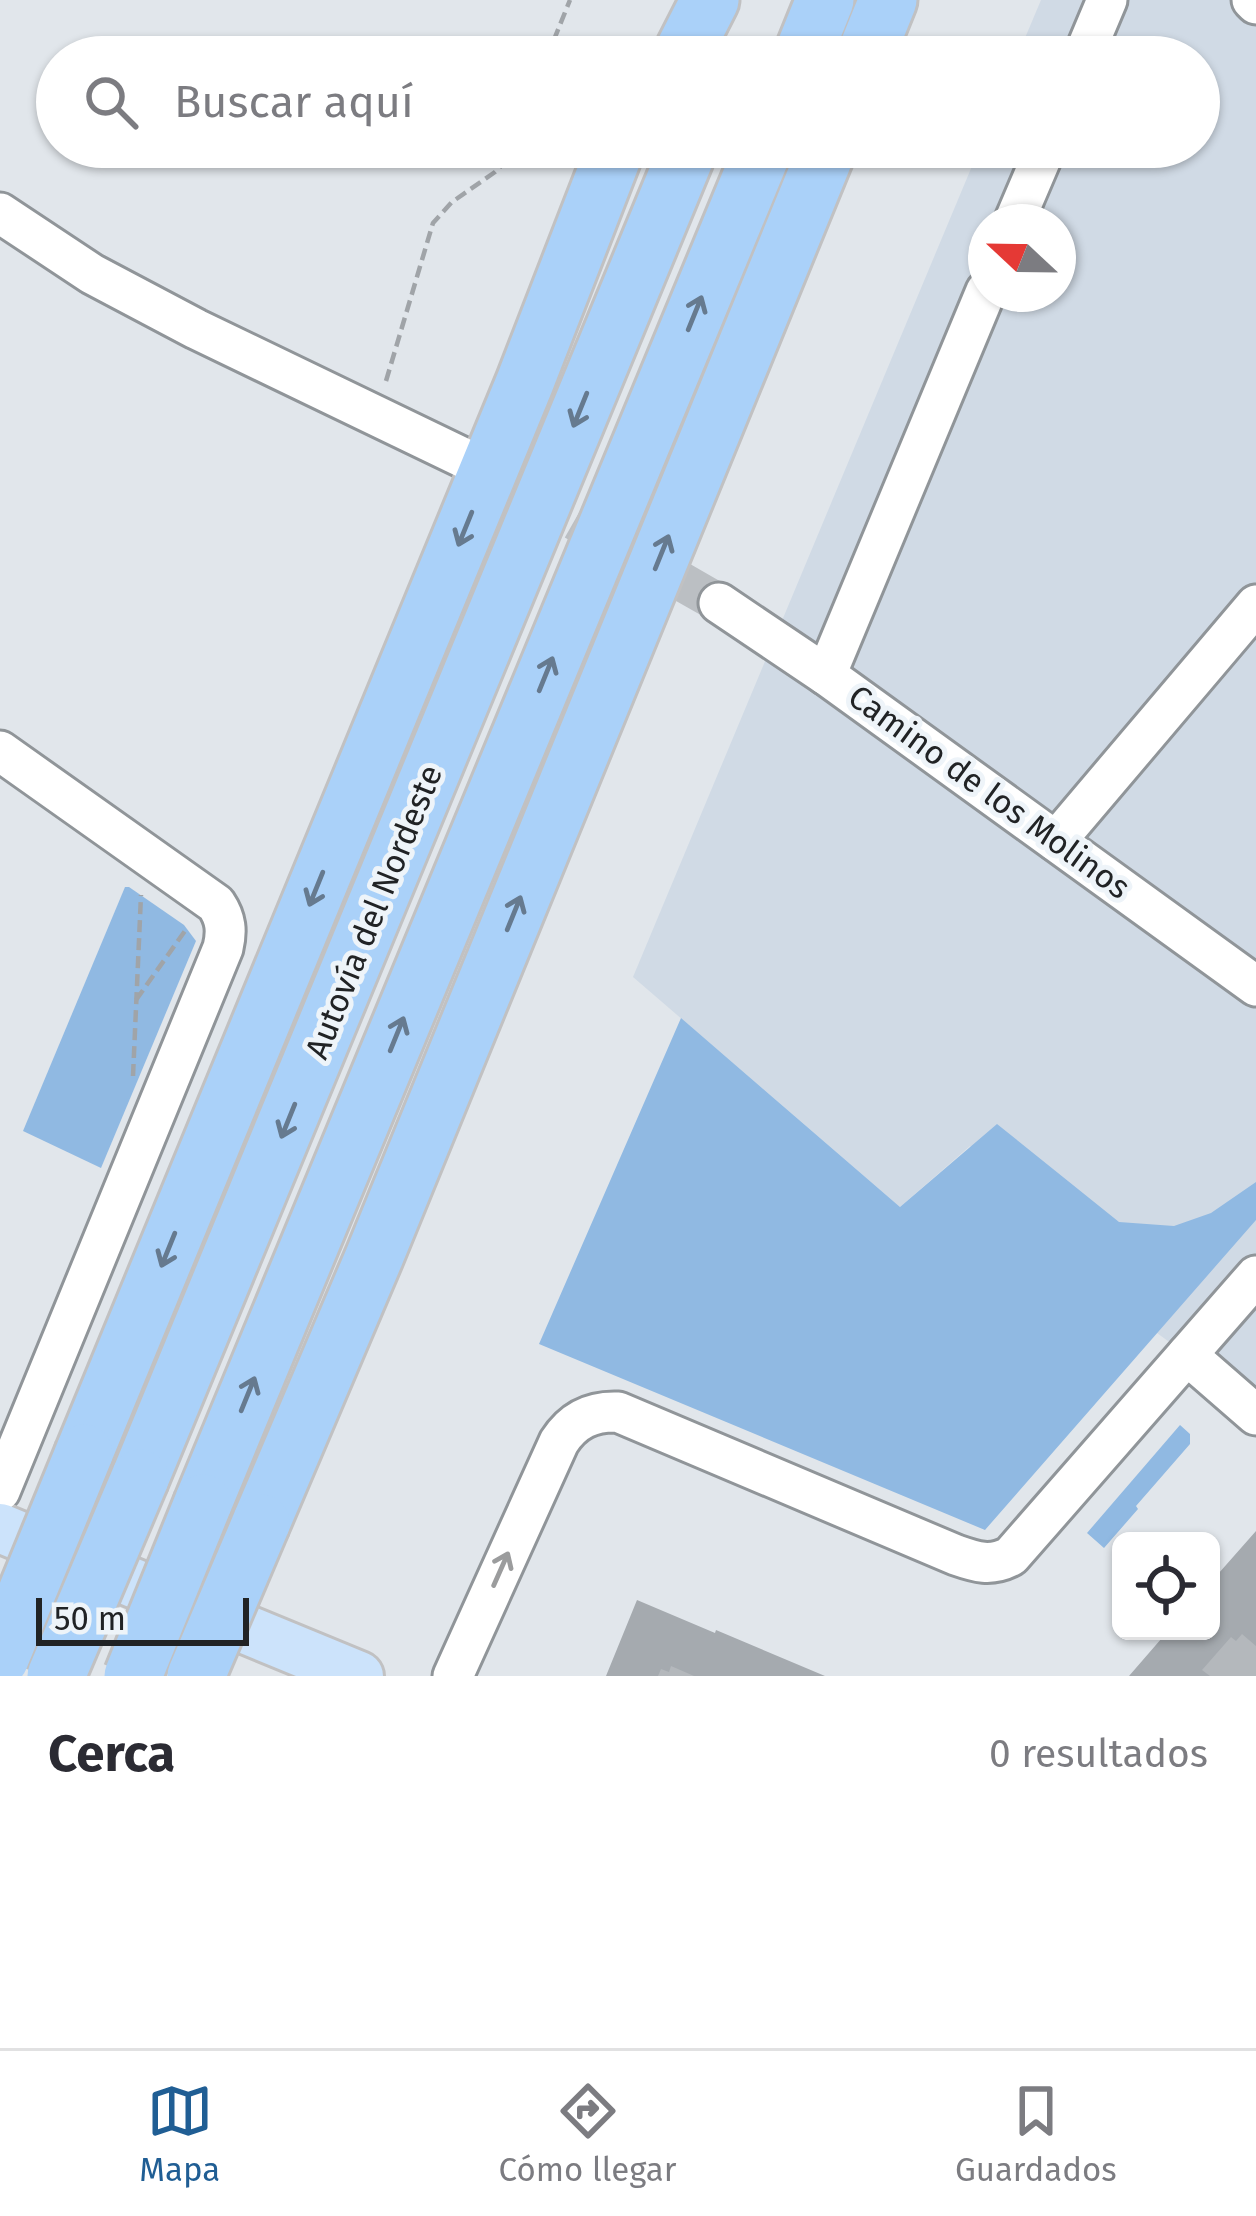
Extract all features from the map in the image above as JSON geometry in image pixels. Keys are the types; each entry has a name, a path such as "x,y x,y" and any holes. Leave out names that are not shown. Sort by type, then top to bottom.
{"highway":[{"path":"659,36 674,0"},
{"path":"692,36 710,0"},
{"path":"735,36 750,0"},
{"path":"810,36 825,0"},
{"path":"873,36 888,0"},
{"path":"0,1658 525,382 608,168"},
{"path":"525,382 626,168"},
{"name":"Autovía del Nordeste","path":"56,1676 680,168"},
{"name":"Autovía del Nordeste","path":"133,1676 755,168"},
{"path":"196,1676 384,1232 819,168"}],"main road":[{"path":"0,1528 359,1676"},
{"path":"0,1561 280,1676"}],"street":[{"path":"1092,36 1107,0"},
{"path":"1022,204 1037,168"},
{"path":"0,213 92,274 472,462"},
{"path":"826,675 977,312"},
{"name":"Camino de los Molinos","path":"719,603 1256,986"},
{"path":"1056,841 1256,605"},
{"path":"0,751 216,904 206,926 223,948 0,1491"},
{"path":"453,1676 559,1442 576,1421 618,1412 956,1555 999,1562 1011,1556 1256,1276"},
{"path":"1187,1355 1256,1415"}],"path":[{"path":"555,36 570,0"},
{"path":"374,415 433,223 452,202 499,168"},
{"path":"133,1079 142,888"},
{"path":"136,1000 206,926"}],"shaded area":[{"path":"1041,0 1256,0 1256,1415 1157,1333 970,1146 900,1207 633,977 971,168 1220,168 1220,36 1026,36"},
{"path":"125,887 184,925 196,941 101,1168 23,1131"},
{"path":"681,1018 900,1207 997,1124 1119,1222 1174,1226 1211,1213 1256,1182 1256,1220 985,1530 539,1344"},
{"path":"1180,1425 1190,1434 1190,1444 1118,1532 1112,1532 1104,1548 1087,1533"}],"building":[{"path":"1256,1531 1256,1646 1242,1634 1236,1641 1231,1637 1202,1670 1210,1676 1129,1676 1160,1640 1220,1640 1220,1572"},
{"path":"637,1600 825,1676 694,1676 671,1666 669,1672 661,1669 658,1676 606,1676"}],"tunnel":[{"path":"472,462 719,603"}]}
